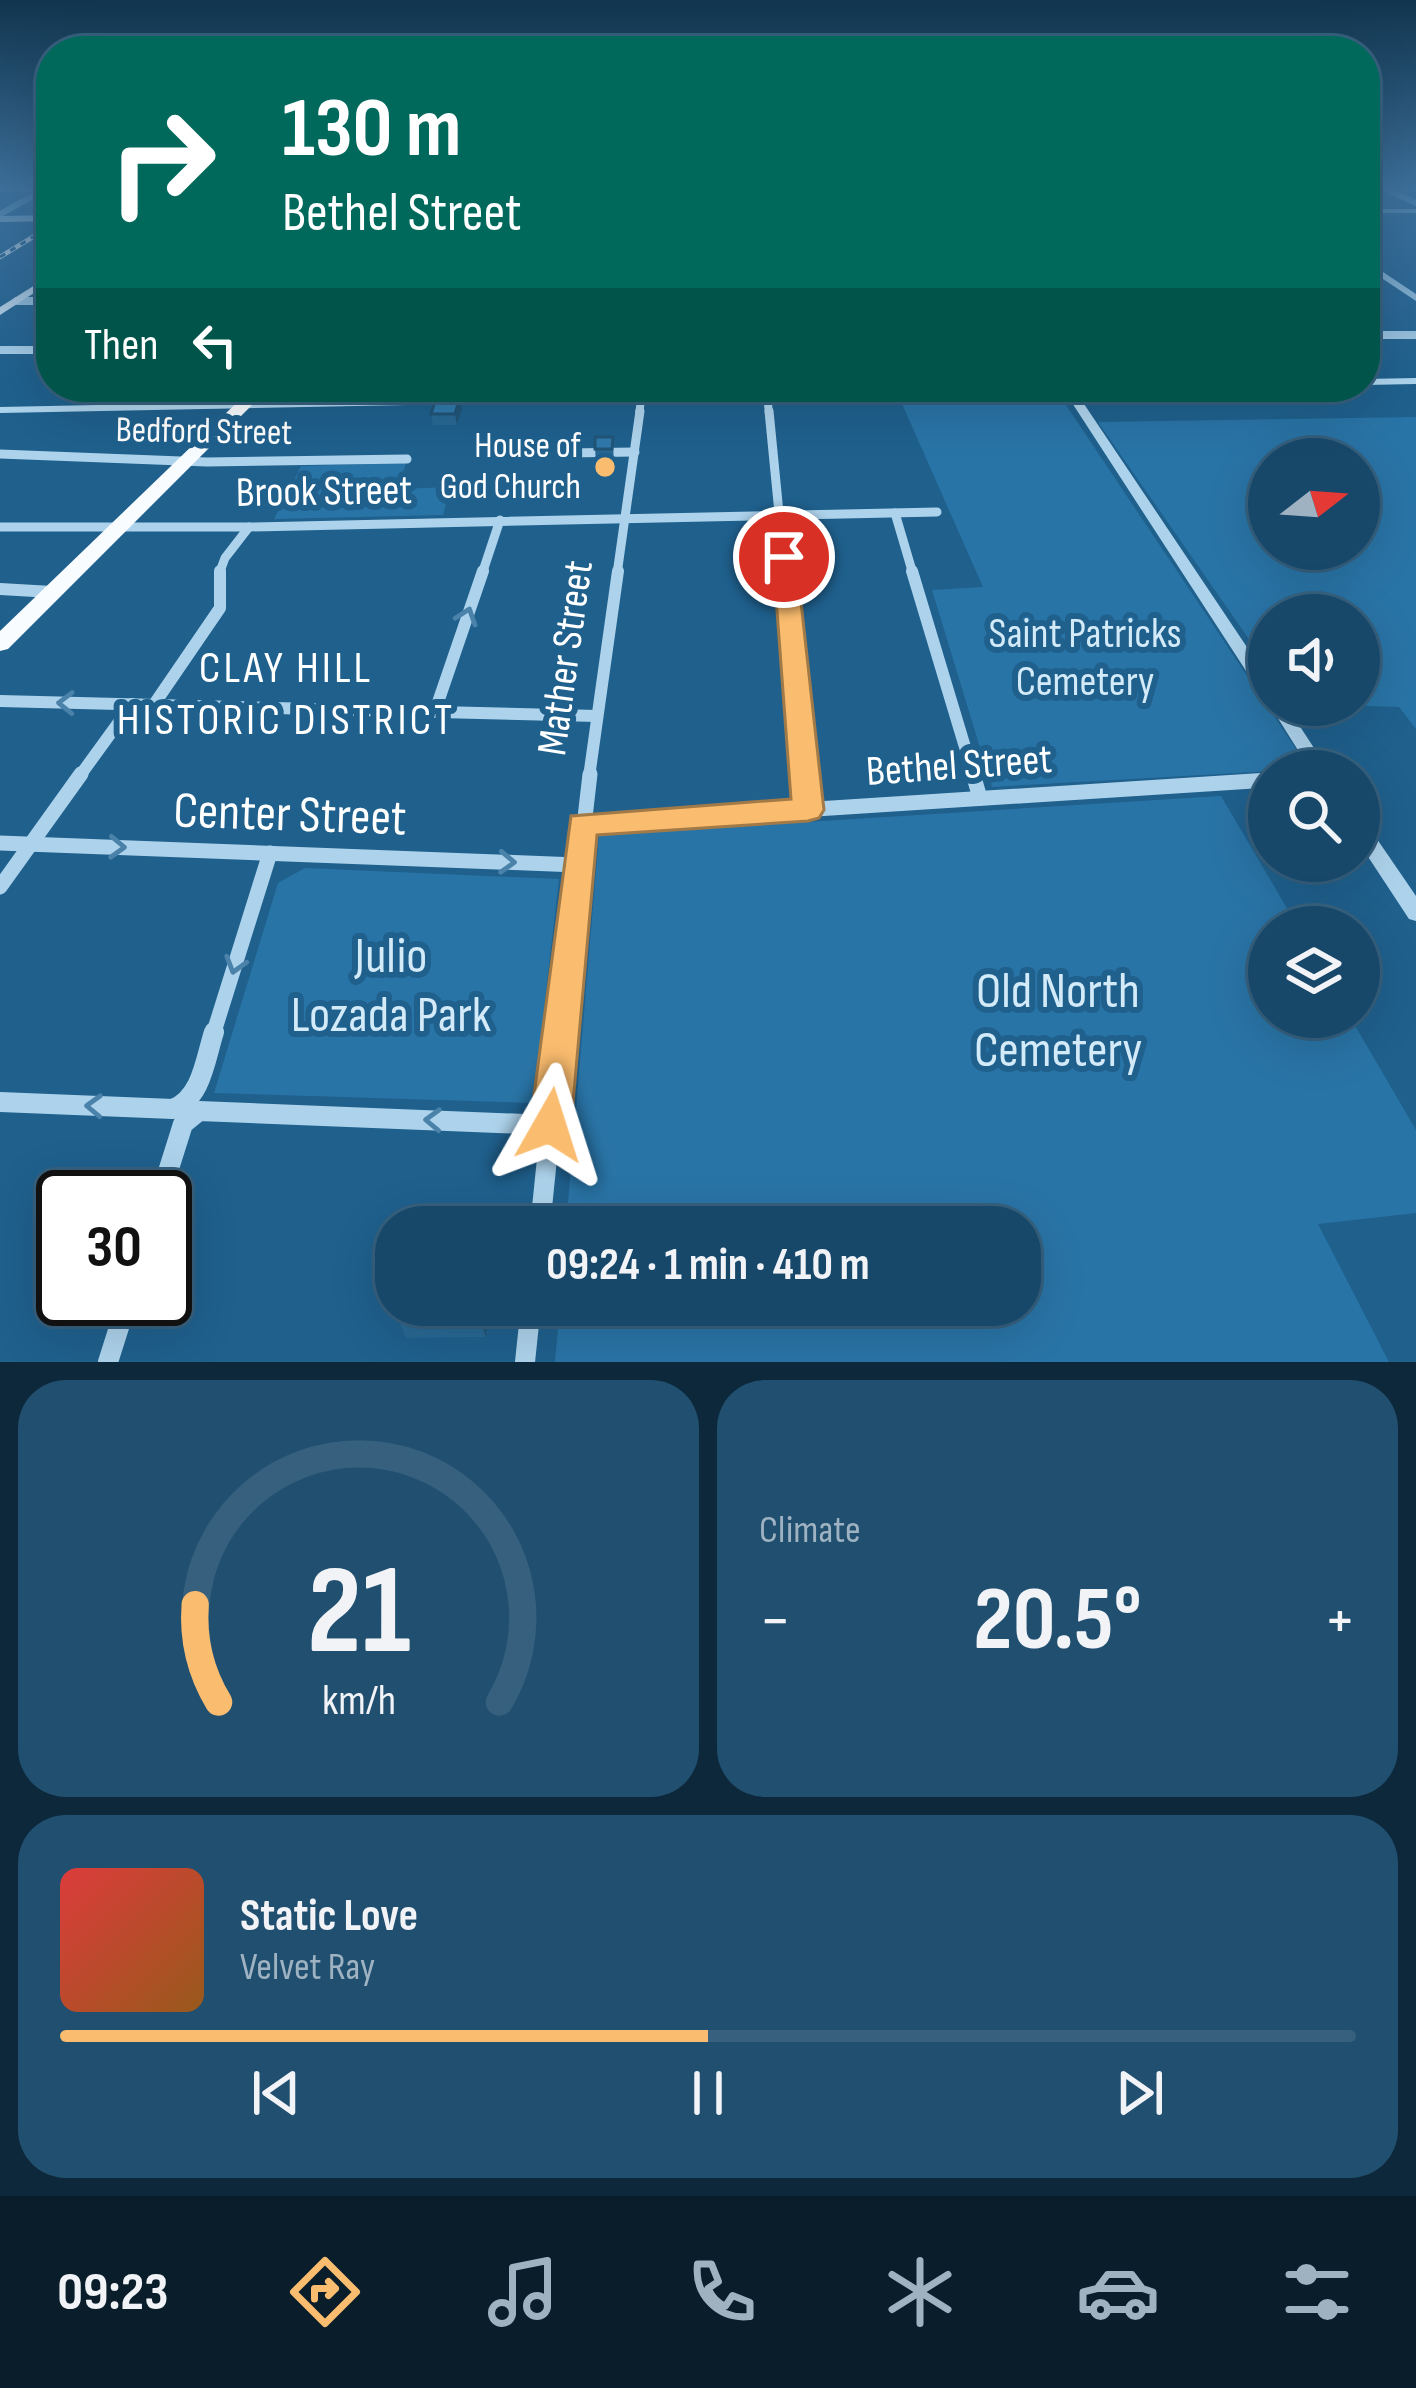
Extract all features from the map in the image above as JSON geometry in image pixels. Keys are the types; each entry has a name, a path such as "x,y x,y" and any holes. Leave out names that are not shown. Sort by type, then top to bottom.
{"highway":[{"path":"0,644 247,402"}],"main road":[{"path":"0,312 36,288"}],"street":[{"path":"1380,273 1416,298"},
{"path":"17,301 36,301"},
{"path":"1380,335 1416,335"},
{"path":"0,350 36,350"},
{"path":"1380,382 1416,381"},
{"path":"0,410 336,402"},
{"name":"Mather Street","path":"542,1206 582,824 641,402"},
{"path":"768,402 808,810"},
{"path":"1076,402 1248,661"},
{"path":"567,453 635,452"},
{"name":"Bedford Street","path":"0,454 187,462 407,459"},
{"name":"Brook Street","path":"0,527 937,512"},
{"path":"895,513 980,798"},
{"path":"435,711 500,520"},
{"path":"155,703 220,608 224,593 220,566 249,526"},
{"path":"0,589 52,592"},
{"path":"0,701 597,716"},
{"path":"0,886 132,704"},
{"name":"Bethel Street","path":"582,824 1248,782"},
{"name":"Center Street","path":"0,844 577,865"},
{"path":"169,1170 269,853"},
{"path":"1380,859 1416,913"},
{"path":"0,1102 550,1125"},
{"path":"108,1362 119,1326"},
{"path":"526,1362 529,1326"}],"green space":[{"name":"Saint Patricks Cemetery","path":"901,402 1064,402 1248,677 1248,726 1281,726 1297,750 1248,750 1248,772 992,787 932,590 983,587"},
{"path":"1416,417 1416,729 1399,707 1380,706 1380,594 1248,594 1248,638 1098,422"},
{"path":"406,463 398,489 451,487 443,515 274,519 301,466"},
{"name":"Old North Cemetery","path":"1221,796 1248,842 1248,882 1272,882 1286,906 1248,906 1248,1038 1362,1038 1416,1130 1416,1213 1318,1224 1389,1362 555,1362 558,1326 1041,1326 1041,1206 568,1206 599,835"},
{"name":"Julio Lozada Park","path":"305,868 559,879 533,1103 214,1093 278,883"}],"building":[{"path":"435,402 459,402 455,414 431,414"},
{"path":"595,437 613,437 612,449 595,449"}],"railway":[{"path":"0,257 11,251"}],"place":[{"name":"House of God Church","path":"605,467"}],"district":[{"name":"CLAY HILL HISTORIC DISTRICT","path":"286,694"}],"route":[{"path":"550,1125 582,824 808,810 784,557"}]}
